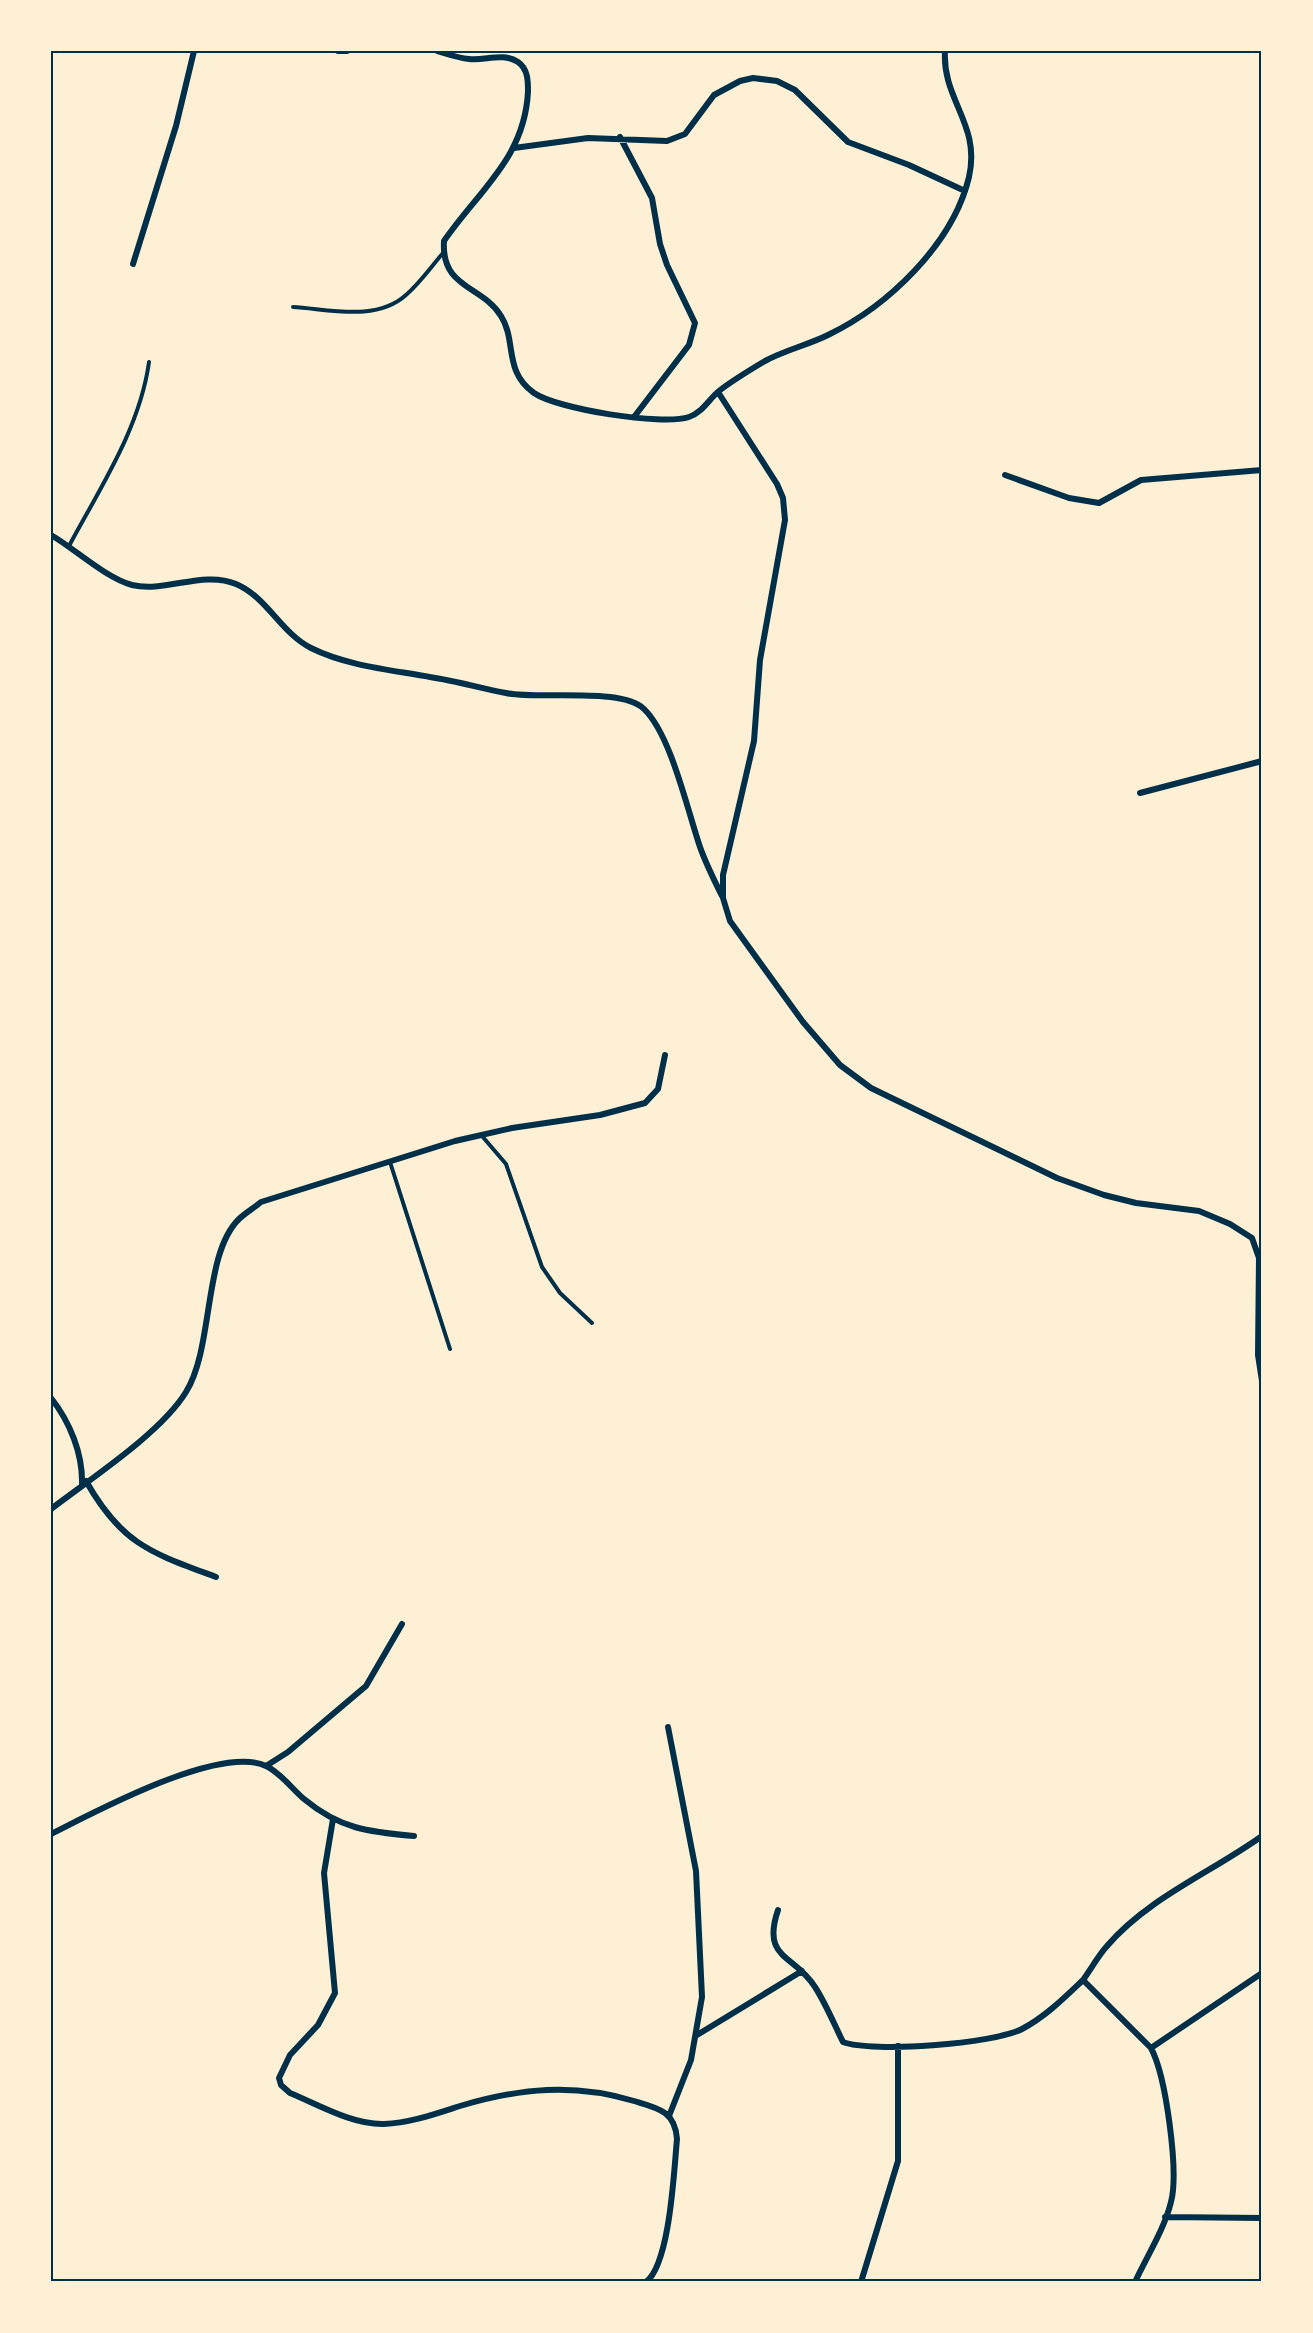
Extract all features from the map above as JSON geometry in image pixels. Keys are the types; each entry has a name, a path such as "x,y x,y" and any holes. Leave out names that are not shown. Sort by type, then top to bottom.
{"street":[{"path":"133,264 176,126 194,51"},
{"path":"338,51 347,51"},
{"path":"437,51 467,59 493,54 509,58 519,63 525,70 528,82 527,103 514,148 487,188 444,241 443,253 451,273 501,315 515,369 522,382 535,394 556,403 663,420 690,417 718,392 766,361 828,335 886,298 915,270 945,231 965,191 973,152 971,139 948,81 945,51"},
{"path":"514,148 588,138 620,137 667,141 679,138 685,134 714,95 740,81 753,78 777,81 795,90 848,142 909,165 965,191"},
{"path":"620,137 652,198 660,244 667,265 695,323 689,345 634,417"},
{"path":"718,392 777,484 783,498 785,520 760,660 754,741 723,875 723,898"},
{"path":"1005,475 1086,503 1099,503 1141,480 1262,470"},
{"path":"51,535 113,577 132,585 156,587 215,580 235,584 269,609 283,626 311,648 363,665 479,685 506,693 535,696 592,695 629,701 642,707 656,723 730,921 803,1022 840,1065 872,1088 1057,1178 1136,1203 1199,1211 1230,1224 1252,1238 1259,1258 1258,1355 1262,1382"},
{"path":"1140,793 1262,761"},
{"path":"51,1509 149,1433 186,1392 197,1369 216,1271 228,1235 238,1220 261,1202 454,1141 600,1115 645,1103 658,1089 665,1055"},
{"path":"51,1398 69,1426 84,1483 111,1520 149,1551 216,1577"},
{"path":"266,1766 288,1752 366,1686 402,1624"},
{"path":"668,1727 696,1870 702,1997 691,2060 669,2116"},
{"path":"51,1834 125,1796 169,1779 233,1762 250,1761 266,1766 302,1798 333,1819 367,1831 414,1836"},
{"path":"333,1819 324,1873 335,1993 318,2025 290,2055 279,2078 281,2085 290,2093 367,2124 424,2118 503,2095 569,2088 612,2094 656,2108 669,2116 676,2125 677,2139 672,2195 663,2252 651,2281"},
{"path":"778,1910 771,1930 774,1943 781,1953 815,1985 843,2042 854,2046 898,2046 998,2038 1020,2030 1060,2002 1083,1980 1107,1945 1128,1926 1205,1872 1262,1836"},
{"path":"697,2035 802,1971"},
{"path":"1151,2048 1262,1973"},
{"path":"1083,1980 1151,2048 1157,2059 1165,2104 1175,2180 1165,2217 1135,2282"},
{"path":"861,2282 898,2161 898,2046"},
{"path":"1165,2217 1262,2218"}],"lane":[{"path":"293,307 367,312 382,309 406,296 443,253"},
{"path":"69,546 124,439 145,390 149,362"},
{"path":"481,1135 506,1164 542,1267 549,1279 592,1323"},
{"path":"390,1162 450,1349"}]}
